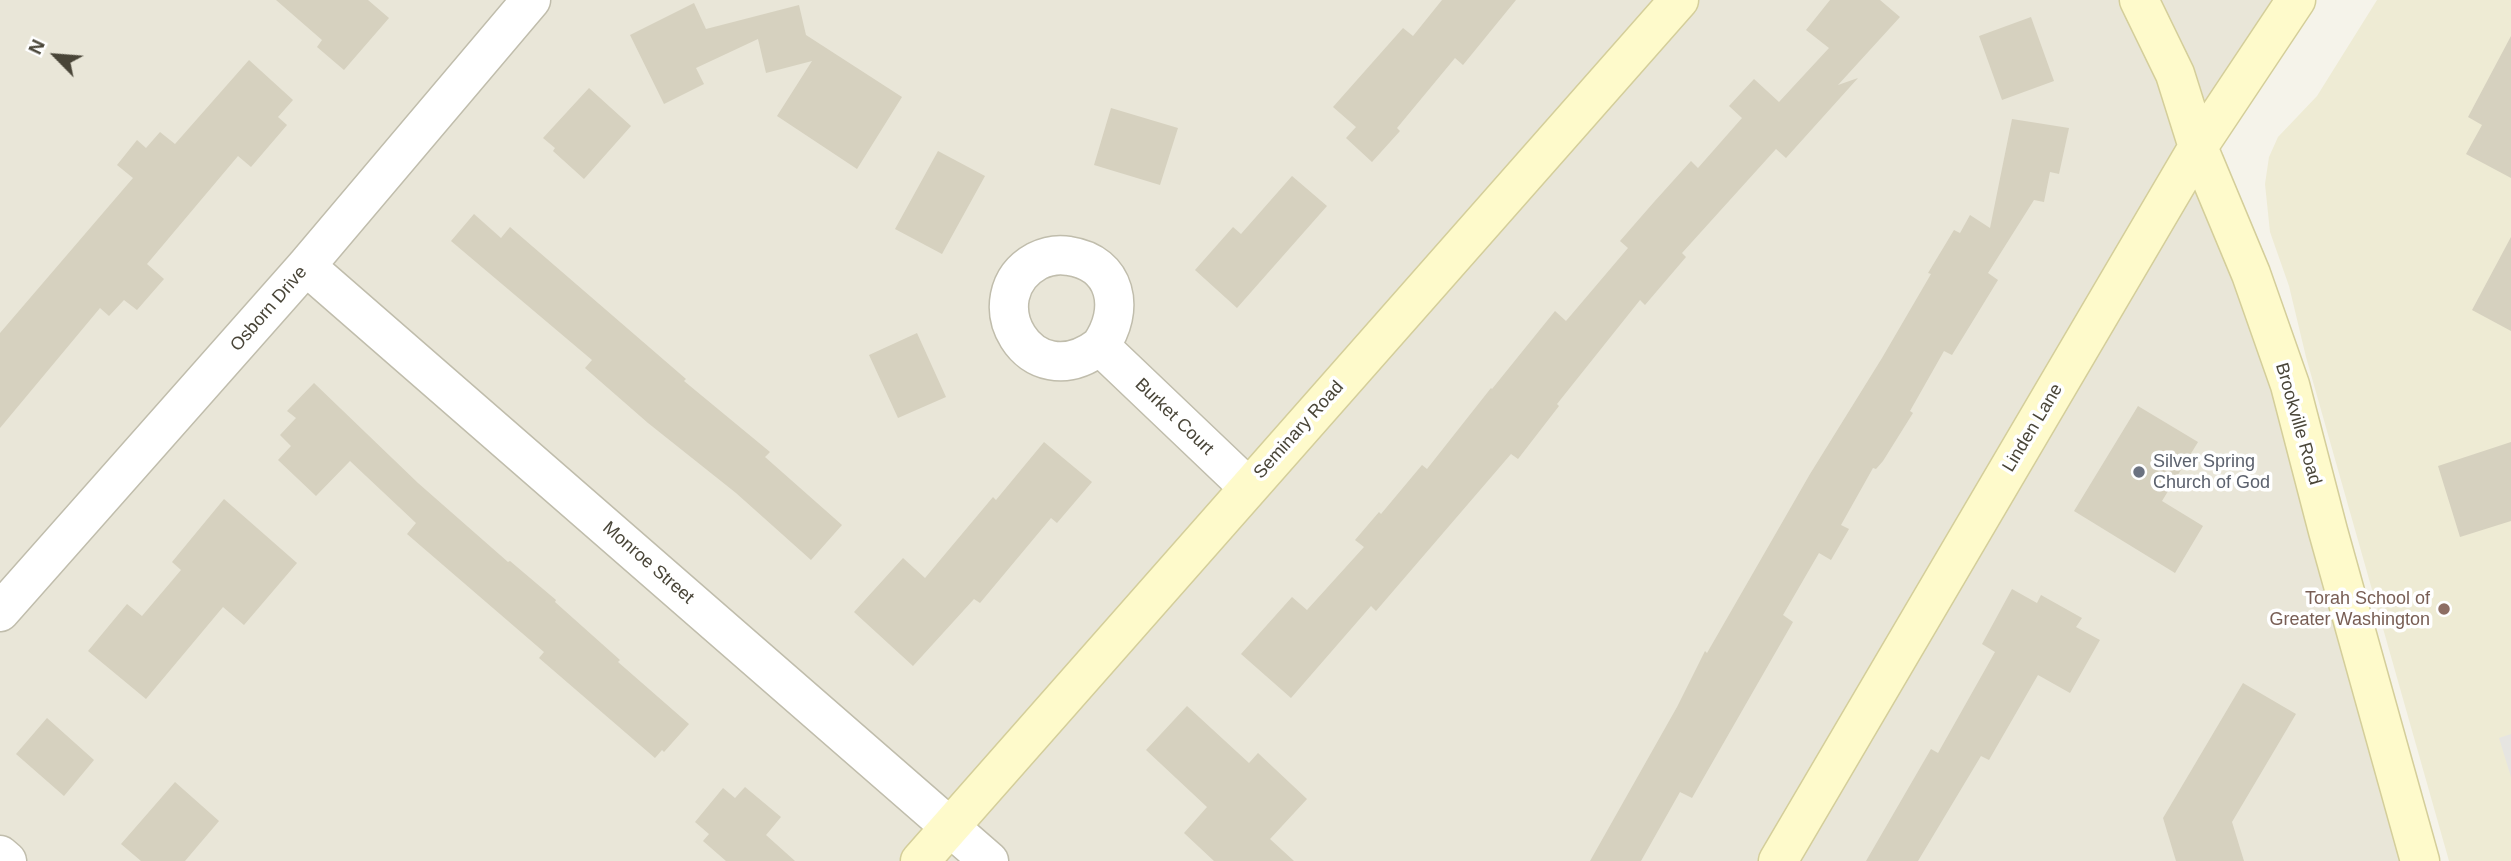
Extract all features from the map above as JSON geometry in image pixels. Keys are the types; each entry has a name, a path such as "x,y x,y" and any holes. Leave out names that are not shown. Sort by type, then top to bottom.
{"street":[{"name":"Osborn Drive","path":"0,612 306,266 531,0"},
{"name":"Seminary Road","path":"920,861 1679,0"},
{"name":"Brookville Road","path":"2139,0 2175,74 2198,147 2251,274 2290,385 2420,861"},
{"name":"Linden Lane","path":"1778,861 2198,147 2297,0"},
{"name":"Monroe Street","path":"306,266 989,861"},
{"name":"Burket Court","path":"1100,346 1248,488"},
{"path":"0,855 7,861"}],"shaded area":[{"path":"0,0 2296,0 2198,148 2420,861 0,861"},
{"name":"Torah School of Greater Washington","path":"2377,0 2511,0 2511,861 2449,861 2306,357 2289,286 2270,232 2265,184 2269,157 2278,137 2317,96"},
{"path":"2511,734 2511,777 2499,738"}],"building":[{"path":"276,0 368,0 389,18 344,70 317,47 322,40"},
{"path":"1442,0 1516,0 1463,65 1455,58 1397,128 1400,131 1372,162 1346,138 1356,127 1333,107 1403,28 1413,36"},
{"path":"1830,0 1880,0 1900,17 1838,85 1858,78 1786,158 1776,149 1682,253 1686,257 1645,305 1640,300 1557,404 1559,406 1518,459 1511,454 1376,611 1371,606 1291,698 1241,654 1292,597 1307,610 1364,547 1355,540 1422,465 1427,469 1555,311 1566,321 1628,248 1620,241 1691,161 1698,168 1742,118 1729,106 1754,79 1779,102 1829,48 1806,30"},
{"path":"694,3 706,29 799,5 806,35 902,97 857,169 777,116 812,61 766,73 758,39 696,68 704,84 664,104 630,35"},
{"path":"2031,17 2054,81 2002,100 1979,36"},
{"path":"2511,36 2511,178 2466,154 2482,125 2468,117"},
{"path":"249,60 293,100 278,117 287,125 251,167 238,156 147,264 164,279 137,310 124,300 109,316 100,308 0,428 0,333 133,178 117,165 137,140 146,148 160,132 175,144"},
{"path":"589,88 631,126 584,179 553,151 555,148 543,138"},
{"path":"1111,108 1178,128 1160,185 1094,165"},
{"path":"2012,119 2069,128 2059,174 2050,172 2044,202 2034,200 1988,273 1998,280 1952,355 1944,351 1910,411 1913,413 1883,461 1876,469 1873,468 1841,525 1849,529 1831,560 1819,553 1783,615 1793,622 1692,798 1680,792 1641,861 1590,861 1677,707 1705,651 1707,653 1810,474 1882,358 1954,230 1960,233 1970,215 1990,228"},
{"path":"938,151 985,176 942,254 895,229"},
{"path":"1292,176 1327,206 1237,308 1195,270 1233,227 1241,234"},
{"path":"474,214 501,238 510,227 686,379 684,381 770,452 765,457 842,525 811,560 736,493 648,423 585,368 592,360 451,241"},
{"path":"2511,237 2511,331 2472,310"},
{"path":"917,333 946,397 898,418 869,355"},
{"path":"314,383 418,483 556,600 555,602 620,660 618,662 689,724 664,752 662,750 655,758 539,658 544,652 407,534 416,523 350,461 316,496 278,460 291,446 280,435 296,418 287,411"},
{"name":"Silver Spring Church of God","path":"2138,406 2198,442 2162,501 2203,526 2175,573 2074,511"},
{"path":"1044,442 1092,482 1057,523 1051,518 980,603 974,599 913,666 854,612 903,558 925,578 993,497 996,500"},
{"path":"2511,442 2511,521 2460,537 2438,466"},
{"path":"224,499 297,563 244,625 223,607 146,699 88,651 127,604 142,616 181,570 172,562"},
{"path":"2012,589 2037,603 2041,595 2082,618 2076,627 2100,640 2070,693 2038,675 1989,760 1981,756 1918,861 1866,861 1931,749 1938,753 1995,652 1982,644"},
{"path":"2243,683 2296,714 2232,822 2244,861 2176,861 2163,818"},
{"path":"1187,706 1249,763 1258,753 1307,799 1270,839 1294,861 1214,861 1184,833 1207,807 1146,750"},
{"path":"47,718 94,760 64,796 16,754"},
{"path":"175,782 219,821 185,861 141,861 121,844"},
{"path":"745,787 781,817 766,835 795,861 726,861 703,841 709,834 695,822 723,788 735,798"}],"place":[{"name":"Silver Spring Church of God","path":"2139,472"},
{"name":"Torah School of Greater Washington","path":"2444,609"}]}
